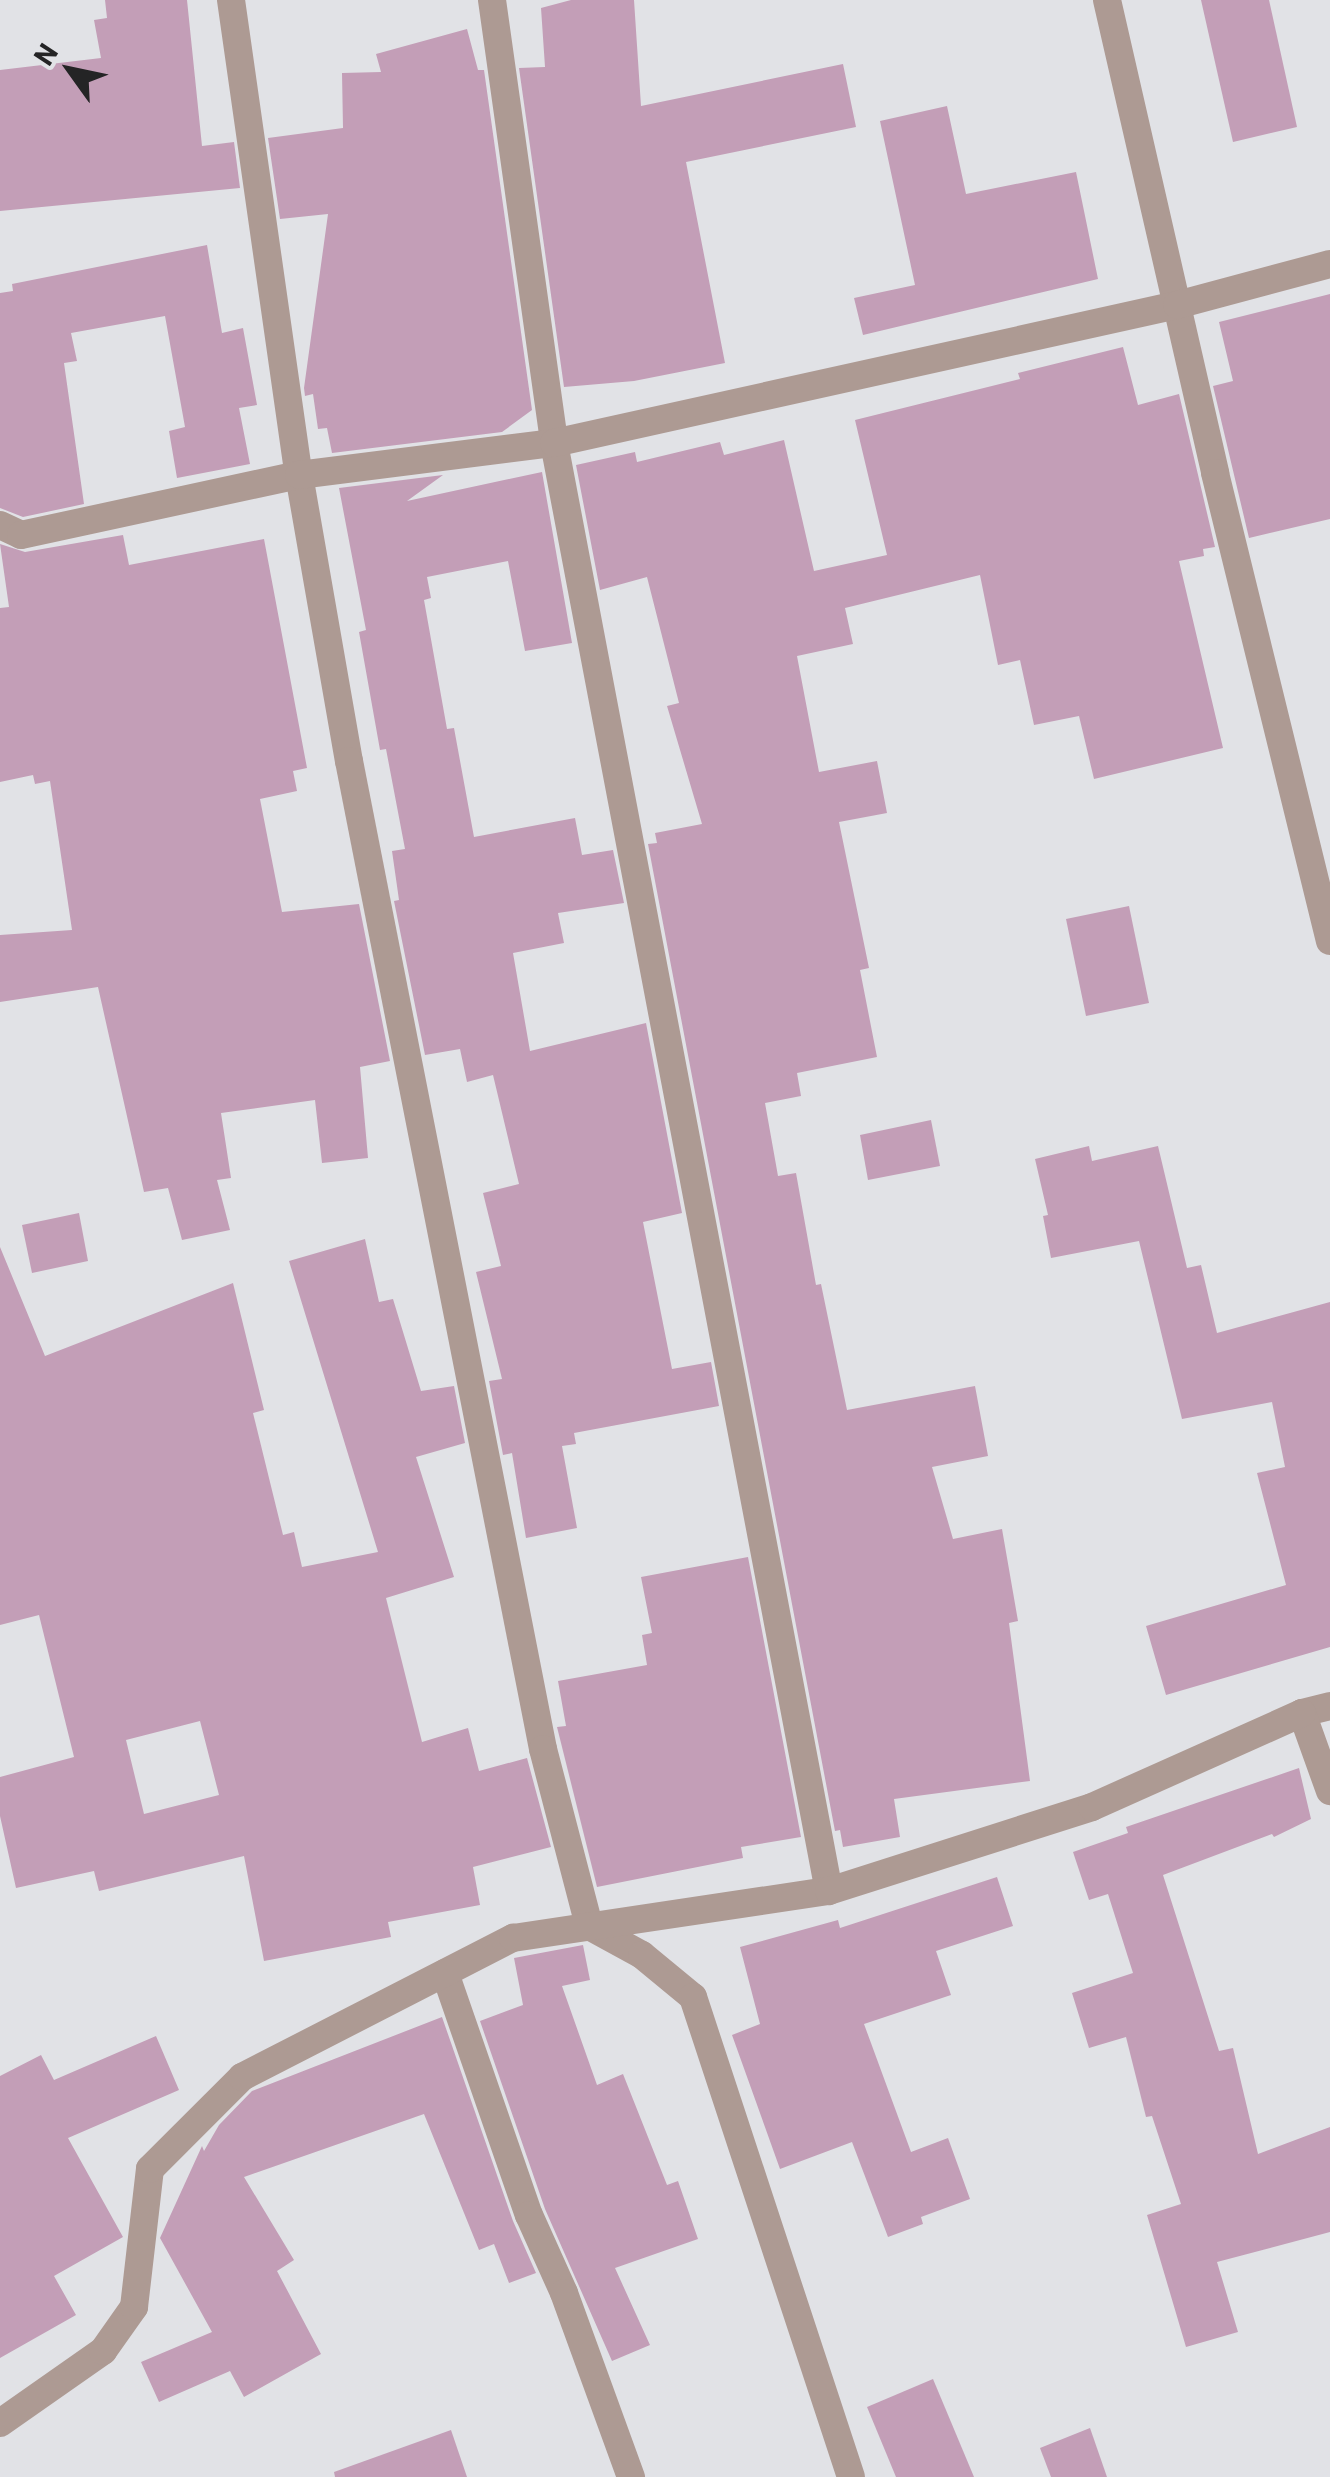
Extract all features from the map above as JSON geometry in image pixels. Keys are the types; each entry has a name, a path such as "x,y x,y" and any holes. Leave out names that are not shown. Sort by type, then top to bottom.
{"street":[{"path":"232,0 299,475 350,761 543,1749 589,1926 642,1955 693,1997 851,2477"},
{"path":"492,0 554,443 830,1891"},
{"path":"1107,0 1330,941"},
{"path":"0,526 21,536 299,475 554,443 1177,306 1330,264"},
{"path":"0,2424 103,2351 134,2307 150,2169 242,2076 512,1938 830,1891 1092,1807 1302,1713 1330,1706"},
{"path":"1302,1713 1330,1791"},
{"path":"445,1973 530,2215 564,2292 631,2477"}],"building":[{"path":"105,0 187,0 202,146 234,142 240,188 0,211 0,70 101,58 94,20 107,18"},
{"path":"571,0 634,0 641,106 843,64 856,127 686,162 725,363 634,381 564,387 519,68 545,67 541,8"},
{"path":"1201,0 1269,0 1297,127 1233,142"},
{"path":"467,29 478,70 484,70 532,410 502,432 332,453 327,428 318,429 313,394 305,396 304,388 328,214 280,219 268,138 343,128 342,73 381,72 376,54"},
{"path":"947,106 966,194 1076,172 1098,279 863,335 854,298 915,285 880,121"},
{"path":"207,245 222,333 243,328 257,405 239,408 250,464 177,478 169,431 185,427 165,316 71,333 77,361 64,363 84,504 23,517 0,508 0,293 13,291 12,284"},
{"path":"1330,294 1330,519 1249,538 1213,386 1233,381 1219,322"},
{"path":"1123,347 1138,405 1179,394 1215,547 1203,549 1204,556 1179,561 1223,748 1094,779 1079,716 1034,725 1020,660 998,665 980,575 845,608 853,644 797,656 819,772 877,761 887,813 839,822 869,968 860,970 877,1057 797,1073 801,1096 765,1103 778,1176 796,1173 816,1285 821,1284 847,1410 975,1386 988,1456 932,1467 953,1539 1002,1529 1018,1621 1009,1623 1030,1781 894,1799 900,1837 843,1847 840,1830 835,1831 648,844 657,843 655,833 702,824 667,706 679,703 647,577 600,590 576,465 635,452 637,462 720,442 724,455 784,440 814,571 887,555 855,420 1020,379 1018,373"},
{"path":"542,472 572,643 525,651 508,561 427,577 431,598 424,600 447,729 454,728 474,837 575,818 582,855 613,850 624,903 558,913 564,943 513,953 530,1051 646,1023 682,1213 643,1222 672,1369 711,1362 719,1406 574,1433 576,1444 562,1446 577,1528 526,1538 512,1453 503,1455 489,1381 502,1379 476,1272 501,1266 483,1193 519,1184 493,1075 467,1082 460,1049 425,1055 394,901 399,900 392,851 405,849 386,749 380,750 359,632 366,630 339,488 443,475 407,501"},
{"path":"123,535 129,565 264,539 307,768 293,771 297,791 260,799 282,912 359,904 390,1061 360,1067 368,1158 322,1163 315,1100 221,1113 231,1178 217,1180 230,1230 182,1240 168,1188 144,1192 98,987 0,1002 0,935 72,930 50,781 35,784 33,775 0,782 0,608 9,607 0,544 25,552"},
{"path":"1129,906 1149,1003 1086,1016 1066,919"},
{"path":"931,1120 940,1166 868,1180 860,1135"},
{"path":"1089,1146 1092,1161 1158,1146 1187,1268 1201,1265 1217,1333 1330,1302 1330,1647 1166,1695 1146,1626 1286,1585 1257,1473 1285,1467 1272,1402 1182,1419 1139,1241 1051,1258 1043,1216 1048,1215 1035,1159"},
{"path":"79,1213 88,1261 32,1273 22,1225"},
{"path":"365,1239 379,1302 393,1299 421,1391 454,1386 465,1443 416,1457 454,1577 386,1598 422,1742 468,1728 479,1771 527,1758 551,1847 473,1867 480,1905 388,1922 391,1937 264,1961 244,1856 99,1891 94,1871 16,1888 0,1816 0,1777 74,1757 39,1615 0,1625 0,1247 45,1356 233,1283 264,1410 253,1413 283,1535 294,1532 302,1567 378,1552 289,1261","holes":["200,1721 219,1795 144,1814 126,1740"]},
{"path":"748,1557 801,1837 741,1847 743,1858 597,1887 557,1727 566,1726 558,1681 647,1665 642,1635 652,1633 641,1577"},
{"path":"1299,1768 1311,1819 1274,1837 1272,1834 1163,1875 1219,2051 1233,2048 1258,2154 1330,2127 1330,2232 1217,2262 1238,2332 1186,2347 1147,2215 1181,2204 1152,2116 1146,2117 1126,2037 1089,2048 1072,1993 1133,1973 1108,1894 1089,1900 1073,1852 1128,1833 1126,1827"},
{"path":"997,1877 1013,1926 936,1951 951,1995 864,2024 911,2152 948,2138 970,2199 921,2217 923,2224 888,2237 852,2142 780,2169 732,2035 760,2024 740,1947 838,1920 840,1928"},
{"path":"583,1945 590,1980 562,1986 597,2085 623,2074 667,2185 678,2181 698,2239 615,2268 650,2345 612,2361 545,2209 480,2021 523,2005 514,1958"},
{"path":"442,2017 513,2221 536,2273 509,2283 494,2244 479,2250 424,2114 244,2177 294,2260 277,2271 321,2354 244,2397 230,2371 159,2402 141,2362 212,2332 160,2238 202,2146 204,2151 219,2125 252,2091"},
{"path":"156,2036 179,2090 68,2138 123,2237 54,2276 76,2315 0,2358 0,2076 41,2055 54,2080"},
{"path":"933,2379 974,2477 896,2477 867,2407"},
{"path":"1090,2428 1107,2477 1051,2477 1040,2448"},
{"path":"451,2430 467,2477 335,2477 334,2472"}]}
